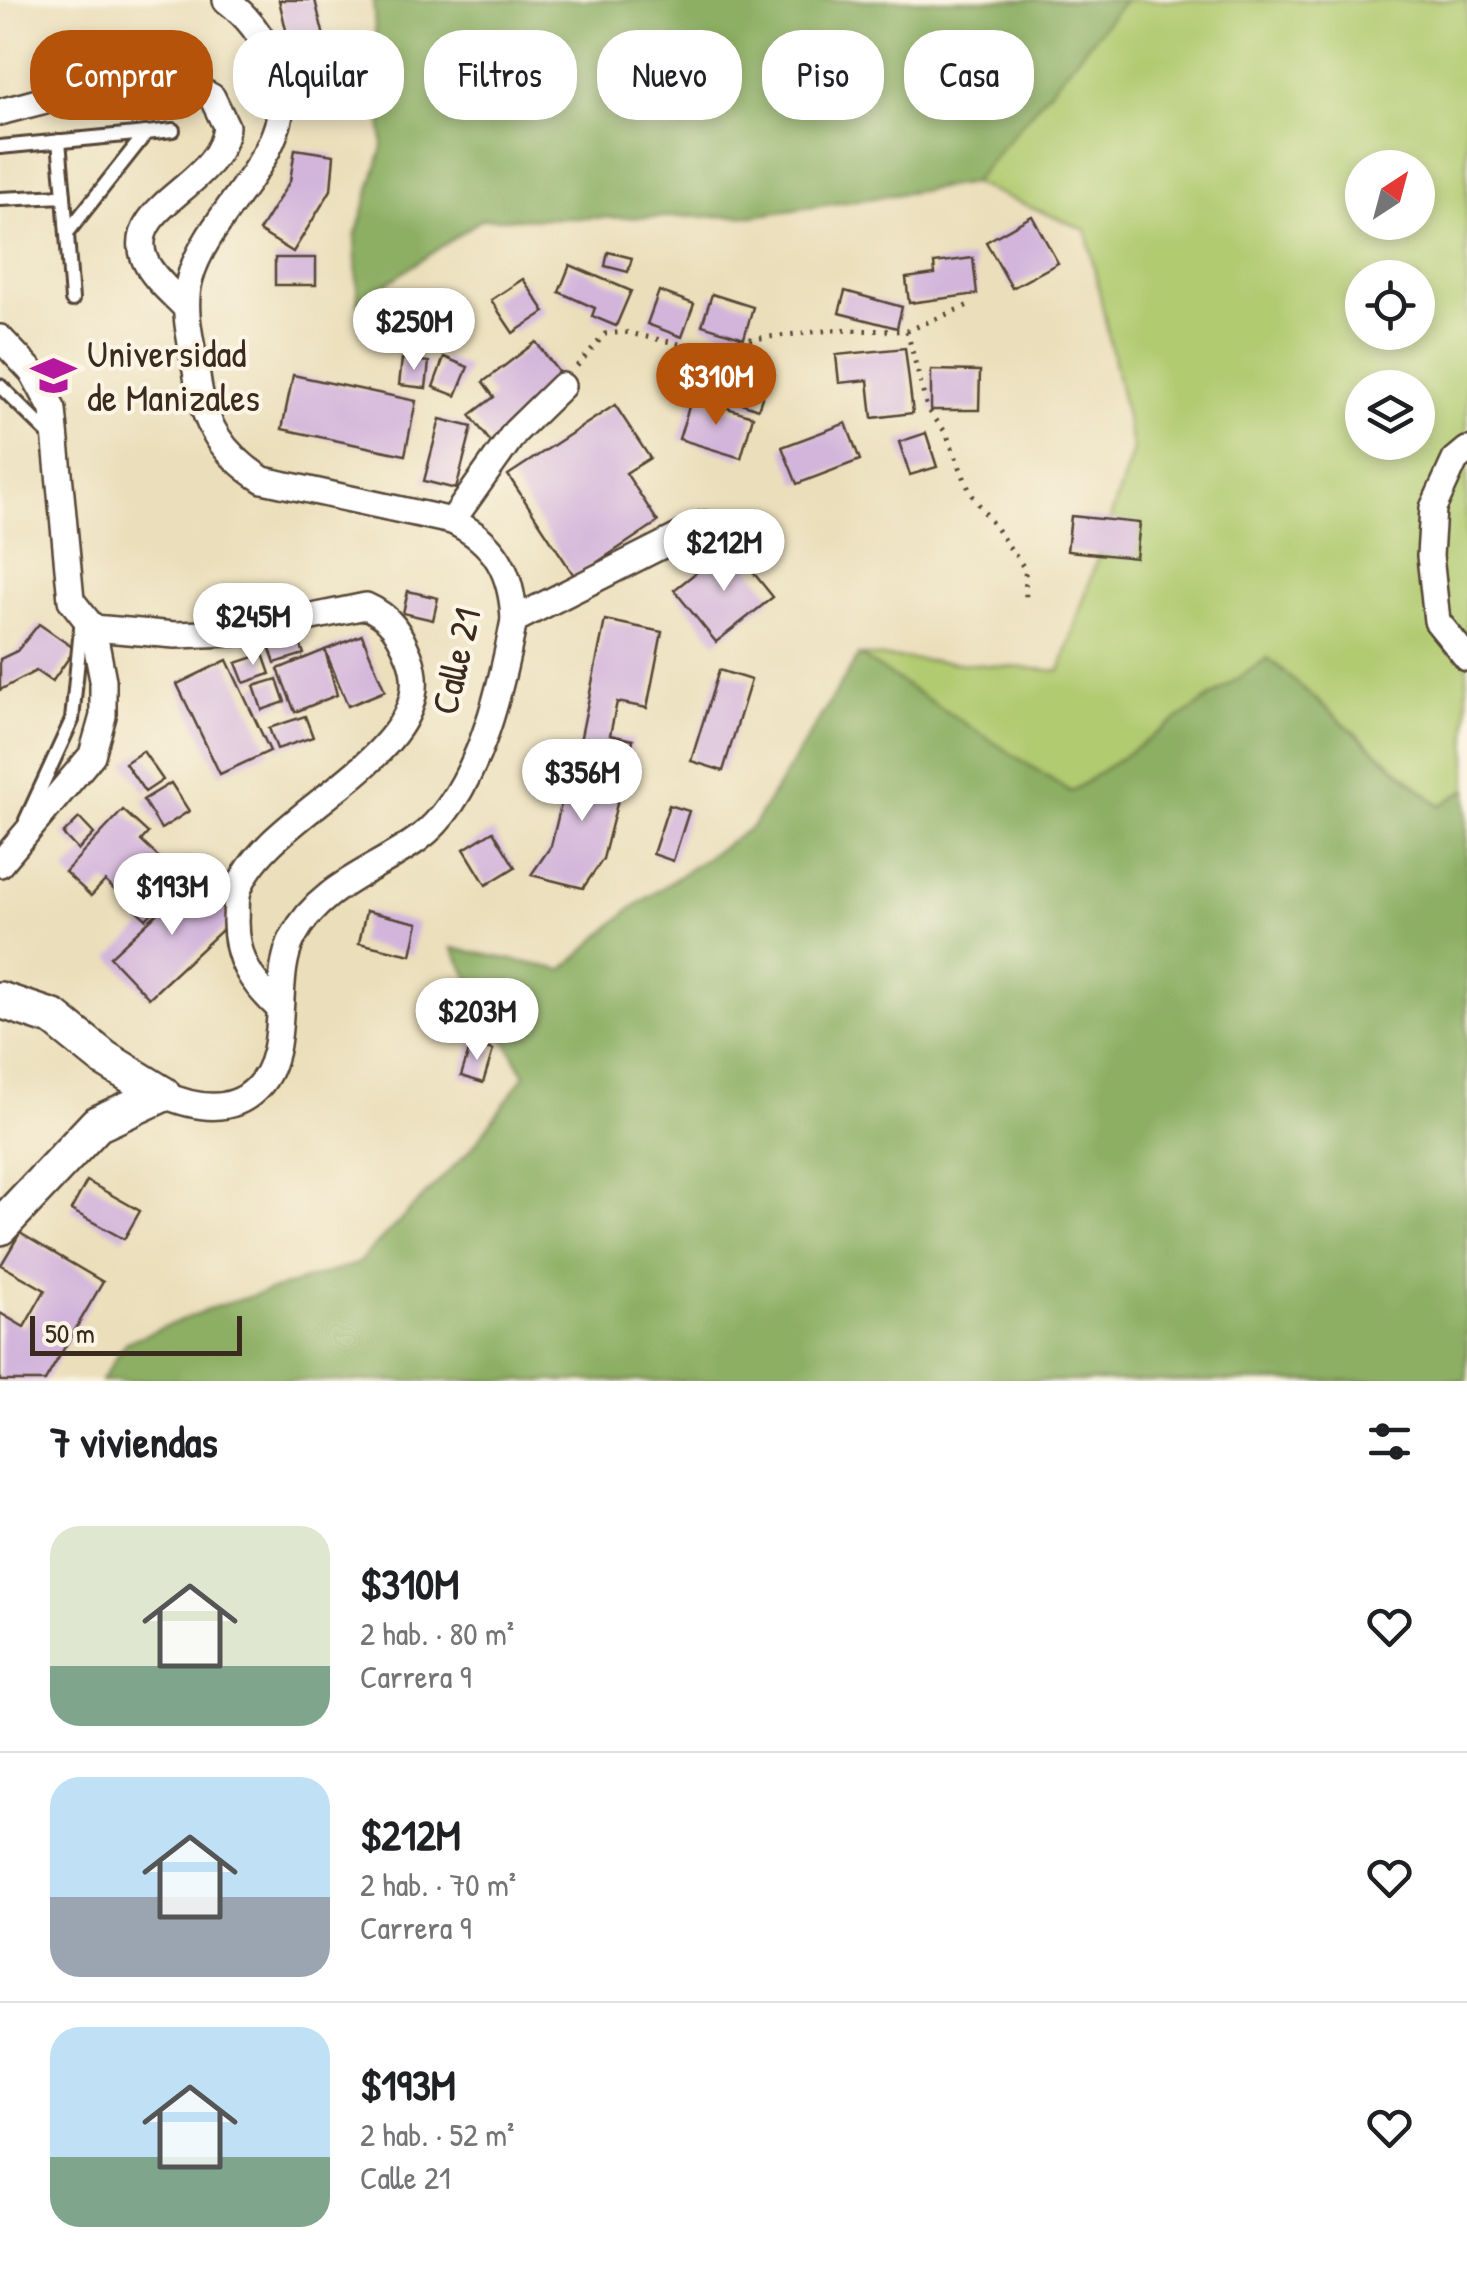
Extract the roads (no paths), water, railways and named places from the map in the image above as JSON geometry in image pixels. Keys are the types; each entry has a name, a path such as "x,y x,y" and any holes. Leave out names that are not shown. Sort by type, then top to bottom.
{"main road":[{"name":"Calle 21","path":"0,1000 54,1018 105,1059 162,1094"},
{"path":"97,1124 105,1059"},
{"path":"0,1226 97,1124 162,1094"}],"street":[{"name":"Calle 21","path":"162,1094 186,1105 211,1108 241,1100 255,1090 273,1060 283,964 306,916 347,881 421,838 452,806 475,760 514,620 513,596 500,559 484,540 452,521 292,490 241,466 221,446 200,405 186,308 195,264 271,144 279,120 277,68 259,31 226,0"},
{"path":"0,112 145,82 177,82 212,98 226,126 218,158 155,214 143,238 146,263 186,308"},
{"path":"0,338 46,392 59,446 72,600 87,623 104,680 103,716 92,755 6,857"},
{"path":"452,521 515,432 562,386"},
{"path":"1467,450 1455,460 1433,508 1430,556 1437,620 1467,658"},
{"path":"514,620 704,524"},
{"path":"87,623 175,635 233,633 366,606 395,625 411,662 413,696 402,719 369,761 309,809 257,860 237,893 241,957 248,976 278,1007"}],"lane":[{"path":"0,146 173,130"},
{"path":"66,234 146,133"},
{"path":"59,141 72,300"},
{"path":"0,199 64,196"},
{"path":"0,386 59,446"}],"place":[{"name":"Universidad de Manizales","path":"54,375"}]}
